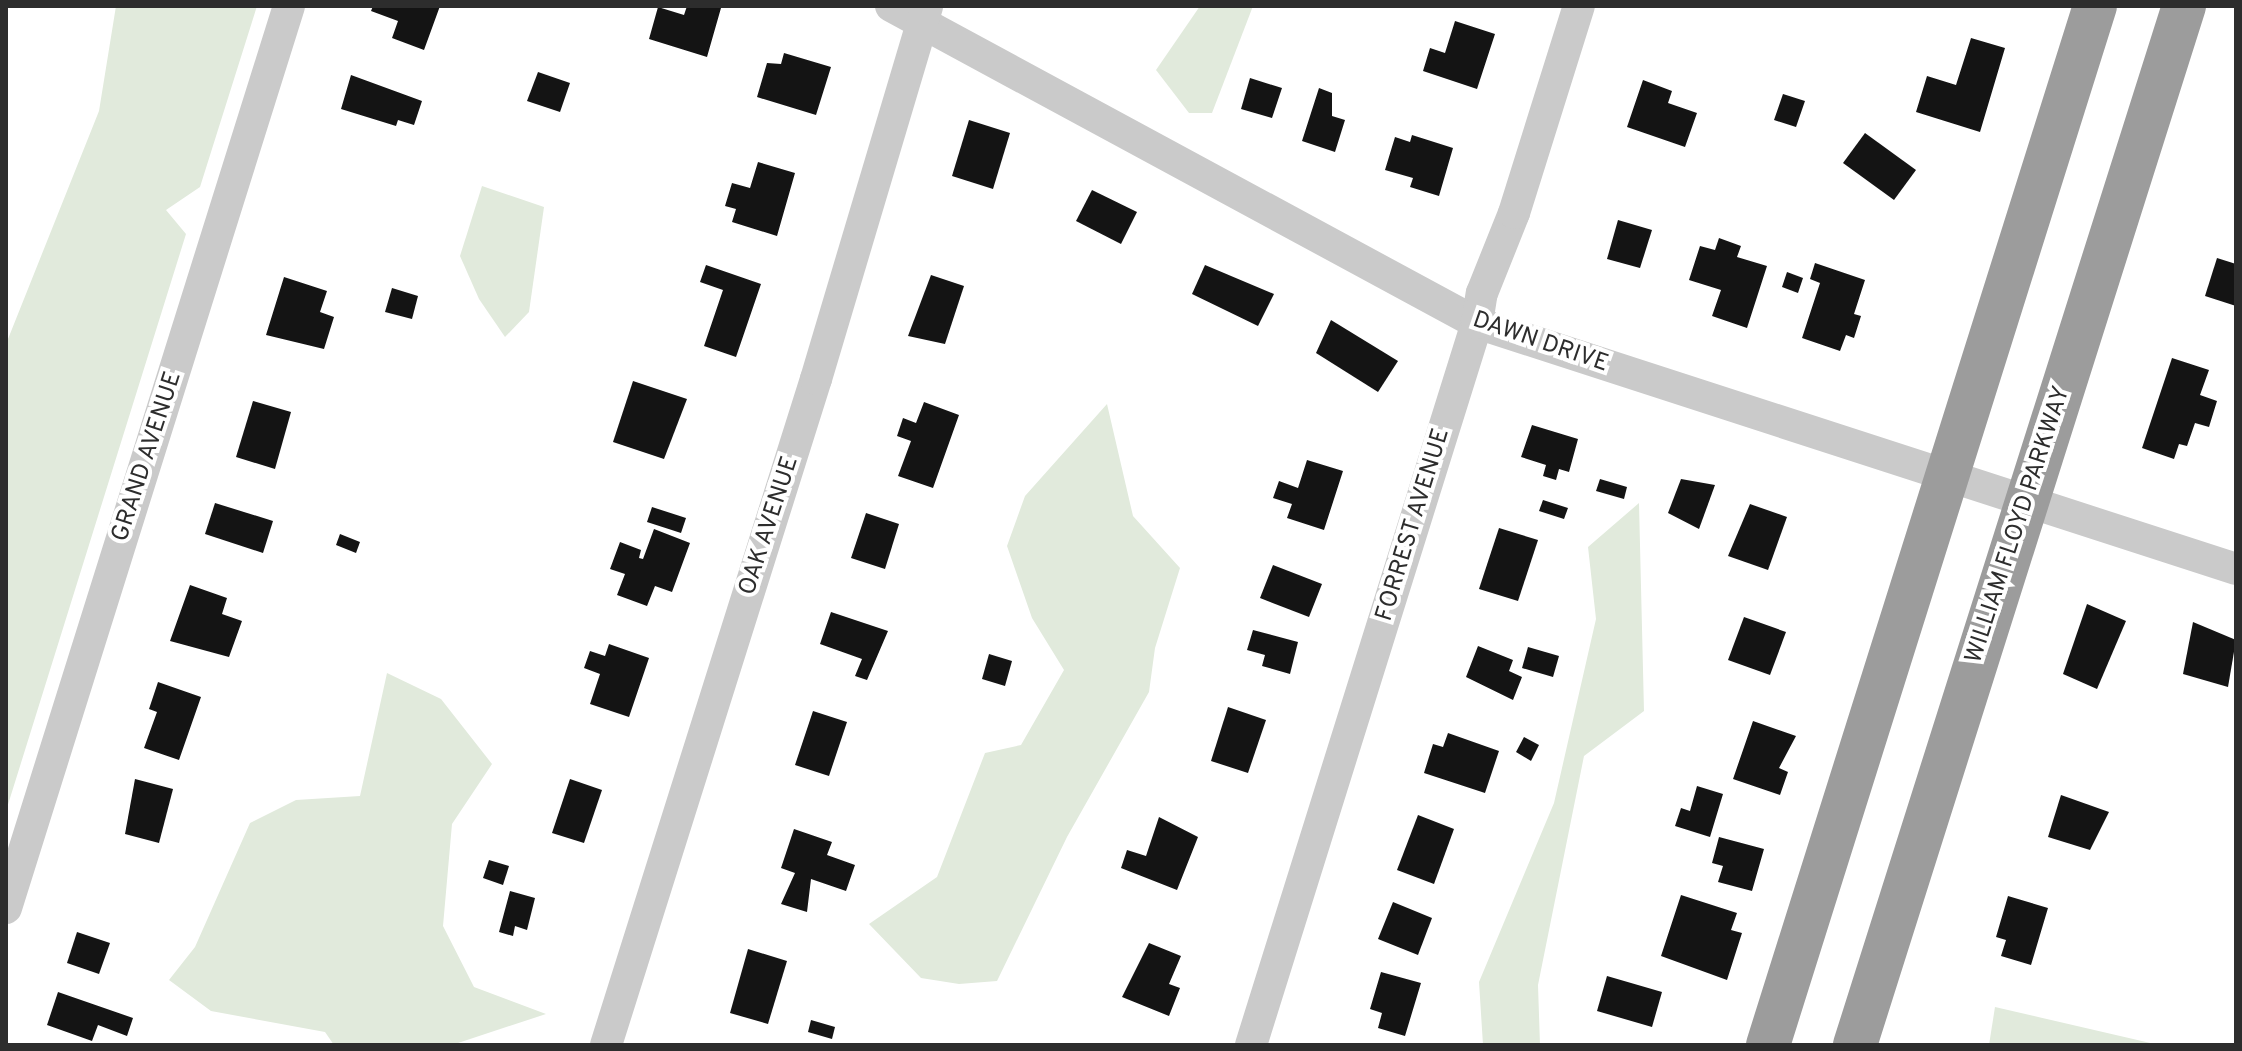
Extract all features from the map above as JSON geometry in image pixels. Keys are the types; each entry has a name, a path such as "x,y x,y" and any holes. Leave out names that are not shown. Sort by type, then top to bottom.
{"highway":[{"path":"1768,1045 2095,6"},
{"name":"WILLIAM FLOYD PARKWAY","path":"1855,1045 2184,6"}],"street":[{"name":"GRAND AVENUE","path":"6,908 289,6"},
{"name":"DAWN DRIVE","path":"891,6 924,14 1477,323 2236,569"},
{"name":"FORREST AVENUE","path":"1251,1045 1477,323 1482,293 1514,213 1579,6"},
{"name":"OAK AVENUE","path":"606,1045 821,364 924,14"}],"shaded area":[{"path":"116,6 257,6 200,187 166,210 186,234 6,811 6,344 99,111"},
{"path":"1200,6 1253,6 1212,113 1189,113 1156,70"},
{"path":"482,186 544,207 529,312 505,337 479,299 460,256"},
{"path":"1107,404 1133,516 1180,568 1155,648 1149,692 1067,837 997,981 959,984 921,978 869,924 937,877 985,753 1021,745 1064,670 1032,618 1007,546 1025,496"},
{"path":"1639,503 1644,711 1584,756 1538,985 1540,1045 1483,1045 1479,982 1554,803 1596,619 1588,547"},
{"path":"387,673 441,699 492,764 452,824 443,926 474,987 546,1014 452,1045 334,1045 325,1032 211,1011 169,980 195,947 250,823 296,800 360,796"},
{"path":"1995,1007 2159,1045 1989,1045"}],"building":[{"path":"373,6 440,6 424,50 392,38 398,21 371,11"},
{"path":"687,6 721,8 707,57 649,39 658,7 684,15"},
{"path":"1455,21 1495,34 1477,89 1423,71 1430,48 1445,53"},
{"path":"1971,38 2005,48 1980,132 1916,112 1927,76 1956,85"},
{"path":"784,53 831,67 816,115 757,97 767,63 781,64"},
{"path":"538,72 570,83 560,112 527,101"},
{"path":"351,75 422,101 414,125 398,120 396,126 341,109"},
{"path":"1250,78 1282,88 1272,118 1241,109"},
{"path":"1643,80 1672,91 1668,103 1697,113 1685,147 1627,127"},
{"path":"1319,88 1332,93 1332,116 1345,120 1335,152 1302,141"},
{"path":"1783,94 1805,101 1796,127 1774,120"},
{"path":"969,120 1010,133 993,189 952,176"},
{"path":"1865,133 1916,170 1894,200 1843,163"},
{"path":"1412,135 1453,148 1439,196 1410,187 1413,178 1385,170 1395,137 1410,142"},
{"path":"758,162 795,173 777,236 732,222 736,209 725,206 732,183 750,188"},
{"path":"1092,190 1137,212 1121,244 1076,221"},
{"path":"1618,220 1652,230 1640,268 1607,259"},
{"path":"1719,238 1741,246 1737,257 1767,266 1747,328 1712,316 1721,290 1689,280 1700,246 1715,250"},
{"path":"2217,258 2236,264 2236,306 2205,296"},
{"path":"1815,263 1865,280 1854,314 1861,316 1854,338 1846,335 1840,351 1802,338 1820,283 1810,279"},
{"path":"706,265 761,284 736,357 704,346 723,290 700,282"},
{"path":"1205,265 1274,294 1258,326 1192,294"},
{"path":"1787,272 1803,278 1798,293 1782,287"},
{"path":"931,275 964,286 945,344 908,336"},
{"path":"284,277 327,291 320,312 334,317 324,349 266,335"},
{"path":"392,288 418,296 412,319 385,312"},
{"path":"1331,320 1398,361 1378,392 1316,353"},
{"path":"2172,358 2209,370 2200,395 2217,401 2209,427 2195,423 2187,446 2179,444 2174,459 2142,448"},
{"path":"633,381 687,399 664,459 613,442"},
{"path":"253,401 291,412 275,469 236,457"},
{"path":"924,402 959,415 933,488 898,476 911,441 897,436 903,418 916,423"},
{"path":"1532,425 1578,439 1569,472 1559,469 1556,480 1543,476 1546,465 1521,457"},
{"path":"1307,460 1343,471 1324,530 1287,518 1292,504 1273,498 1279,481 1298,488"},
{"path":"1600,479 1627,487 1624,499 1596,491"},
{"path":"1681,479 1715,485 1699,529 1668,513"},
{"path":"1543,500 1568,508 1564,519 1539,511"},
{"path":"215,503 273,521 263,553 205,534"},
{"path":"1750,504 1787,517 1768,570 1728,556"},
{"path":"652,507 686,518 681,533 647,522"},
{"path":"866,513 899,524 885,569 851,558"},
{"path":"1499,528 1538,540 1518,601 1479,589"},
{"path":"654,529 690,543 672,592 655,586 647,606 617,595 625,574 610,569 620,542 641,550 639,558 643,559"},
{"path":"340,534 360,542 356,553 336,545"},
{"path":"1273,565 1322,584 1309,617 1260,598"},
{"path":"190,585 227,598 222,614 242,621 229,657 170,641"},
{"path":"2087,604 2126,621 2097,689 2063,674"},
{"path":"831,612 888,631 867,680 855,676 862,659 820,644"},
{"path":"1744,617 1786,632 1770,675 1728,660"},
{"path":"2193,622 2236,640 2228,687 2183,674"},
{"path":"1253,630 1298,642 1290,674 1262,666 1265,655 1247,650"},
{"path":"609,644 649,658 629,717 590,704 600,674 584,668 590,651 605,656"},
{"path":"1478,646 1513,660 1509,671 1522,677 1513,700 1466,677"},
{"path":"1528,647 1559,656 1553,677 1522,668"},
{"path":"989,654 1012,661 1005,686 982,679"},
{"path":"158,682 201,697 179,760 144,748 157,712 149,709"},
{"path":"1228,707 1266,720 1248,773 1211,761"},
{"path":"813,711 847,722 829,776 795,765"},
{"path":"1753,721 1796,736 1779,768 1788,772 1780,795 1733,779"},
{"path":"1448,733 1499,751 1485,793 1424,773 1433,744 1443,747"},
{"path":"1524,737 1539,745 1531,761 1516,752"},
{"path":"135,779 173,789 159,843 125,834"},
{"path":"570,779 602,790 584,843 552,833"},
{"path":"1697,786 1723,794 1710,837 1675,826 1681,808 1690,811"},
{"path":"2061,795 2109,812 2090,850 2048,837"},
{"path":"1418,815 1454,829 1434,884 1397,870"},
{"path":"1159,817 1198,837 1177,890 1121,868 1127,850 1146,856"},
{"path":"794,829 832,842 827,855 855,865 846,891 811,879 807,912 781,904 795,873 781,868"},
{"path":"1719,837 1764,849 1752,891 1718,882 1723,866 1712,863"},
{"path":"489,860 509,866 503,885 483,878"},
{"path":"510,891 535,898 527,930 515,926 513,936 499,932"},
{"path":"1681,895 1737,913 1731,930 1742,933 1727,980 1661,956"},
{"path":"2008,896 2048,908 2031,965 2001,956 2006,940 1996,937"},
{"path":"1393,902 1432,918 1418,955 1378,939"},
{"path":"77,932 110,943 99,974 67,963"},
{"path":"1149,943 1181,956 1169,984 1180,988 1169,1016 1122,997"},
{"path":"748,949 787,961 768,1024 730,1013"},
{"path":"1381,972 1421,983 1405,1036 1378,1028 1382,1013 1370,1009"},
{"path":"1607,976 1662,992 1652,1027 1597,1011"},
{"path":"58,992 133,1018 127,1036 98,1025 92,1041 47,1025"},
{"path":"811,1020 835,1027 832,1039 808,1032"}]}
